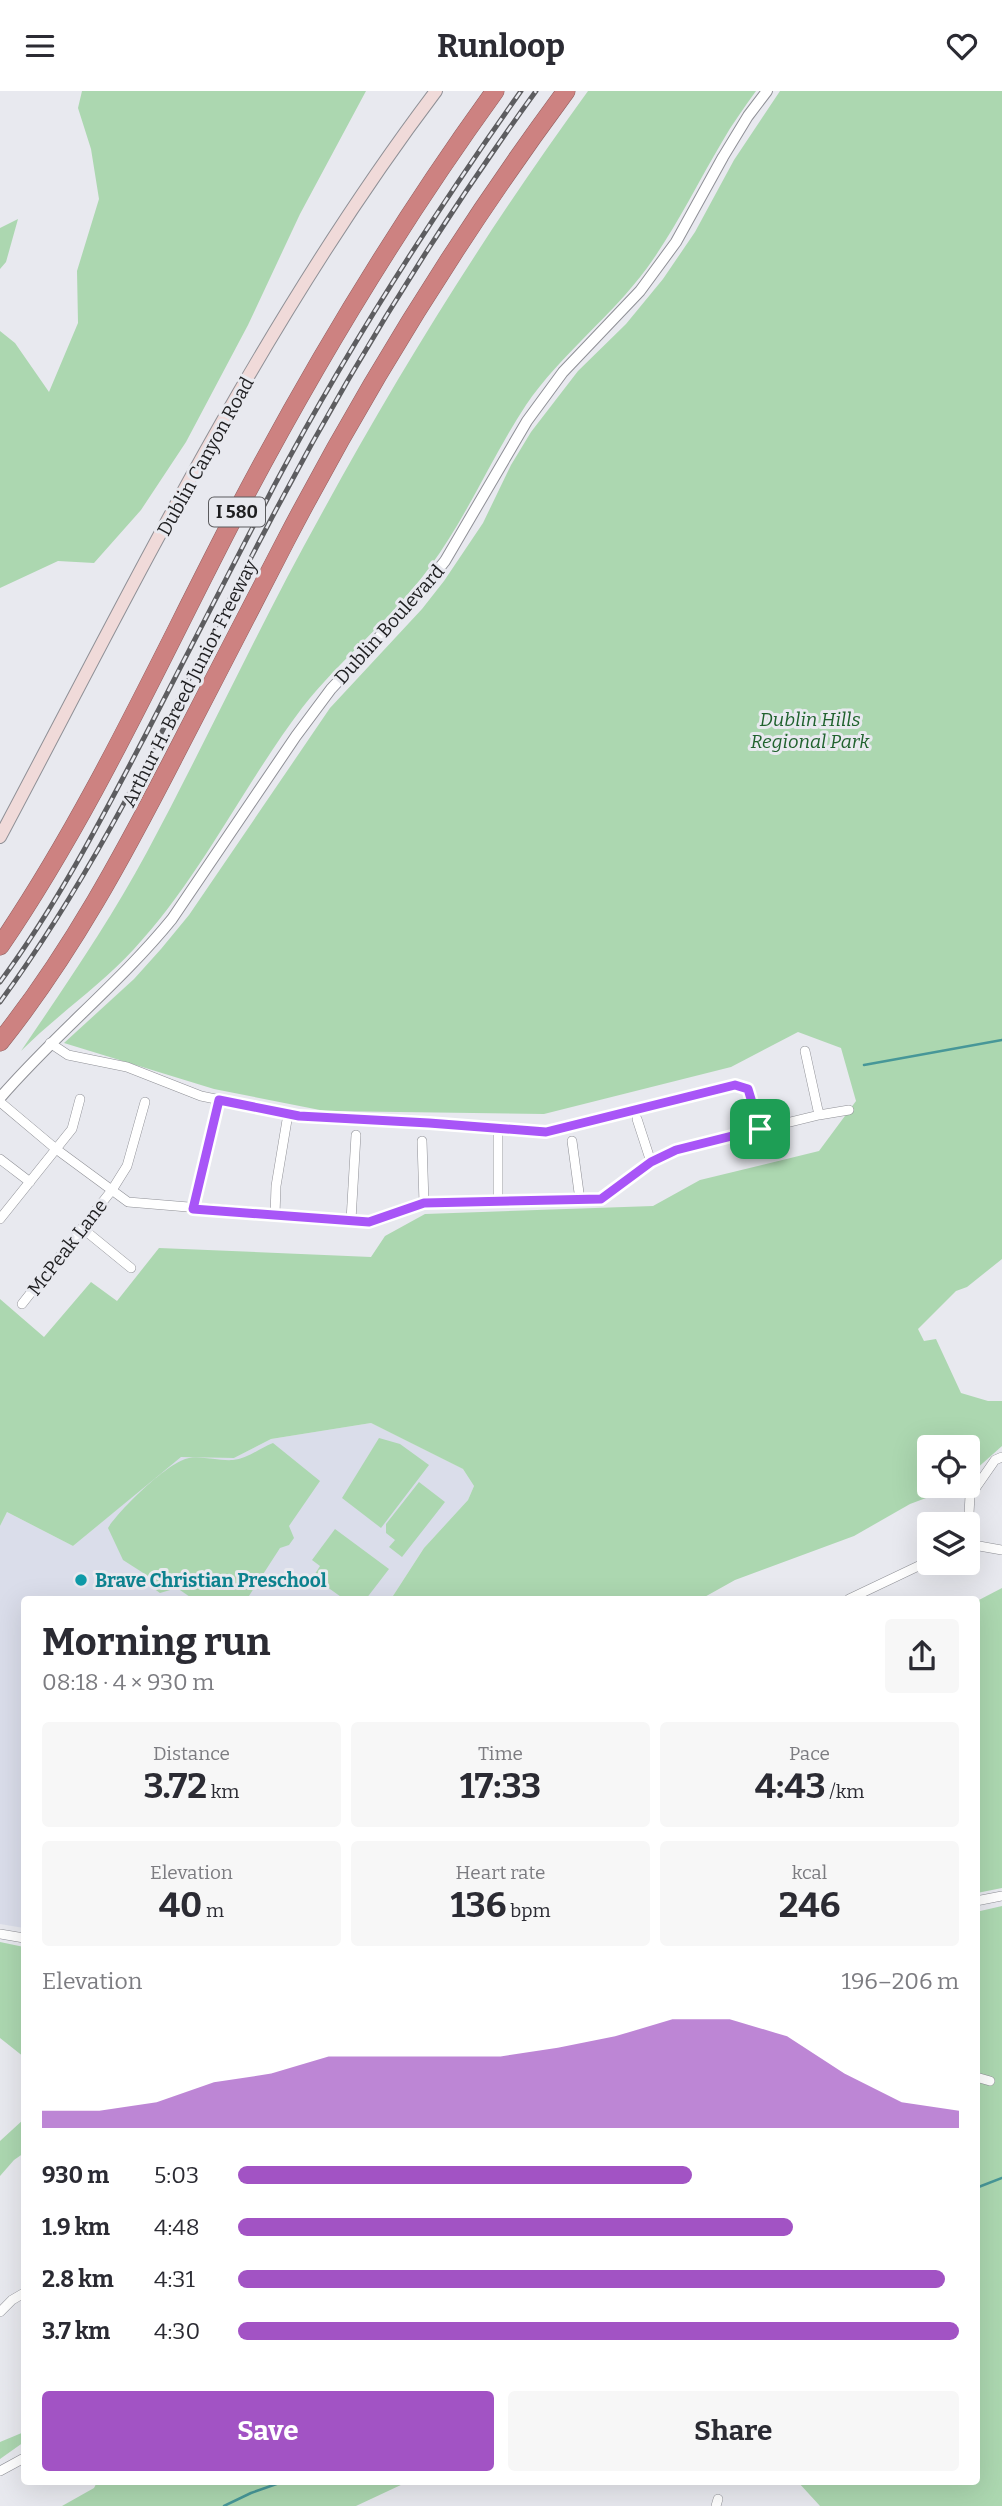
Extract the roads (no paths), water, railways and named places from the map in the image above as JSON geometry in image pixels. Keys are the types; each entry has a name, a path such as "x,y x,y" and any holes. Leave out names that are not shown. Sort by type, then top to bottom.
{"highway":[{"name":"Arthur H. Breed Junior Freeway","path":"0,946 69,836 312,374 418,202 495,91"},
{"name":"Arthur H. Breed Junior Freeway","path":"0,1042 52,971 114,870 305,504 382,368 487,202 566,91"}],"main road":[{"name":"Dublin Canyon Road","path":"0,837 241,389 329,245 436,91"}],"street":[{"name":"Dublin Boulevard","path":"0,1100 50,1043 151,945 172,919 331,689 411,603 445,561 527,421 563,372 640,291 676,242 723,157 767,91"},
{"path":"50,1043 68,1055 127,1067 183,1090 288,1114 546,1132 735,1085 748,1089 760,1129"},
{"path":"805,1051 819,1115"},
{"path":"0,1219 72,1129 80,1099"},
{"path":"0,1100 56,1149 128,1202 369,1222 424,1203 601,1199 651,1162 676,1150 849,1110"},
{"path":"193,1209 219,1100"},
{"name":"McPeak Lane","path":"22,1304 112,1191 127,1166 145,1102"},
{"path":"275,1215 276,1186 288,1114"},
{"path":"637,1119 651,1162"},
{"path":"498,1128 498,1203"},
{"path":"351,1220 356,1135"},
{"path":"422,1141 424,1203"},
{"path":"572,1141 580,1200"},
{"path":"0,1159 30,1182"},
{"path":"82,1228 131,1268"},
{"path":"969,1512 970,1496 995,1461 1002,1457"},
{"path":"980,1546 1002,1550"},
{"path":"855,1596 917,1567"},
{"path":"980,1900 1002,1896"},
{"path":"0,1934 21,1938"},
{"path":"980,2078 990,2081"},
{"path":"0,2312 12,2299 21,2294"},
{"path":"0,2471 21,2460"}],"waterway":[{"path":"864,1065 1002,1040"},
{"path":"980,2186 1002,2178"},
{"path":"224,2506 274,2485"}],"railway":[{"path":"0,982 41,923 95,830 274,486 331,384 423,236 521,91"},
{"path":"0,1002 39,946 110,829 268,525 361,358 428,249 536,91"}],"place":[{"name":"Brave Christian Preschool","path":"81,1580"}],"park label":[{"name":"Dublin Hills Regional Park","path":"810,730"}]}
